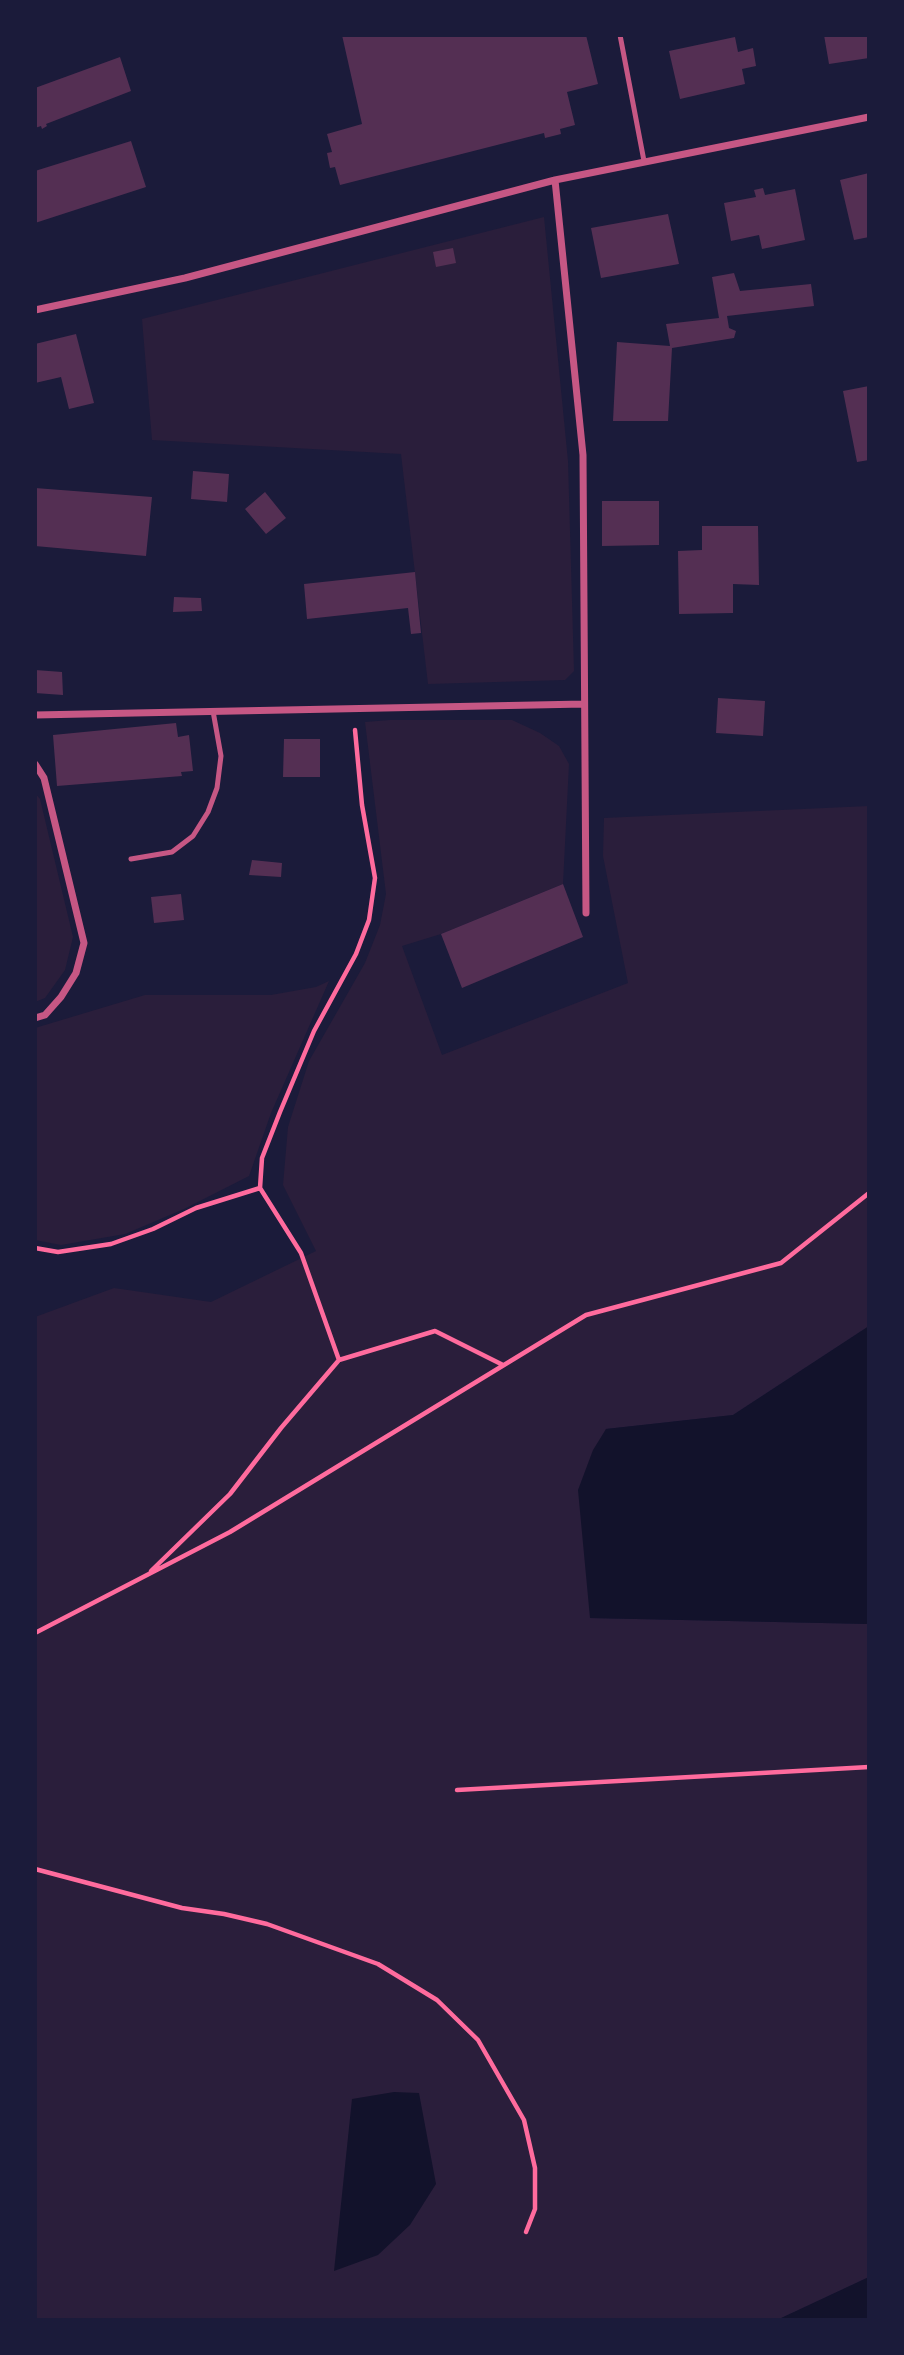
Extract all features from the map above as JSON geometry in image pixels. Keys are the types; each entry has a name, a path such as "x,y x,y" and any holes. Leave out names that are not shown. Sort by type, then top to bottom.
{"street":[{"path":"35,310 185,278 555,180 869,117"},
{"path":"555,180 583,455 586,913"},
{"path":"35,715 583,704"},
{"path":"35,764 44,778 84,943 76,973 61,997 45,1015 35,1018"}],"lane":[{"path":"620,35 644,161"},
{"path":"131,859 172,852 193,836 208,812 217,788 220,756 213,711"}],"path":[{"path":"339,1360 301,1253 260,1188 262,1158 280,1112 314,1031 356,954 369,920 375,878 362,805 353,708"},
{"path":"35,1248 58,1252 111,1244 153,1229 196,1208 260,1188"},
{"path":"35,1633 230,1532 586,1315 781,1263 869,1193"},
{"path":"147,1575 230,1494 339,1360 435,1331 503,1365"},
{"path":"457,1790 869,1767"},
{"path":"35,1869 182,1908 267,1924 378,1964 437,2000 478,2040 524,2120 534,2168 535,2209 526,2232"}],"shaded area":[{"path":"544,217 568,461 574,671 565,680 428,684 401,454 152,440 142,319"},
{"path":"512,720 540,733 559,746 569,764 563,884 441,934 402,946 442,1055 628,983 603,856 604,818 869,806 869,1326 733,1415 606,1429 590,1618 869,1624 869,2277 777,2320 35,2320 35,1317 114,1288 211,1302 316,1251 283,1185 288,1127 309,1061 365,963 380,925 386,894 365,722"},
{"path":"35,793 40,799 73,937 65,970 45,998 35,1002"},
{"path":"329,981 271,1113 249,1176 184,1209 125,1234 61,1245 35,1240 35,1028 145,995 271,995 316,987"},
{"path":"869,1326 869,1624 590,1618 578,1490 593,1450 606,1429 733,1415"},
{"path":"394,2092 419,2093 436,2184 410,2225 378,2255 334,2271 352,2099"},
{"path":"869,2277 869,2320 777,2320"}],"building":[{"path":"342,35 586,35 598,84 567,92 575,125 560,129 561,134 545,138 544,133 340,185 335,167 330,168 327,153 332,152 327,134 362,124"},
{"path":"824,35 869,35 869,58 829,64"},
{"path":"735,37 738,52 753,48 756,66 742,69 745,84 680,99 669,51"},
{"path":"120,57 131,91 46,124 42,129 41,126 35,128 35,88"},
{"path":"131,141 146,187 35,223 35,171"},
{"path":"869,173 869,237 854,240 840,180"},
{"path":"763,188 765,195 795,189 805,240 762,249 759,235 731,241 724,203 756,197 754,190"},
{"path":"668,214 679,264 601,278 591,228"},
{"path":"453,248 456,263 436,267 433,252"},
{"path":"734,273 740,291 811,284 814,306 727,316 729,328 736,331 734,338 672,348 668,421 613,421 617,342 670,346 666,324 719,318 712,277"},
{"path":"76,334 94,403 69,409 61,377 35,383 35,344"},
{"path":"869,386 869,460 857,462 843,391"},
{"path":"193,471 229,474 227,502 191,499"},
{"path":"35,488 152,497 146,556 35,546"},
{"path":"265,492 286,518 266,534 245,509"},
{"path":"602,501 659,501 659,545 602,546"},
{"path":"702,526 758,526 759,585 733,584 733,613 679,614 678,551 702,550"},
{"path":"415,572 421,633 411,634 408,608 307,619 304,584"},
{"path":"174,597 201,598 202,611 173,612"},
{"path":"35,670 62,672 63,695 35,693"},
{"path":"718,698 765,701 763,736 716,733"},
{"path":"176,723 178,737 189,735 193,771 181,772 182,776 57,786 53,735"},
{"path":"284,739 320,739 320,777 283,777"},
{"path":"252,860 282,863 281,877 249,875"},
{"path":"563,884 583,937 462,988 441,934"},
{"path":"181,894 184,920 154,923 151,897"}]}
